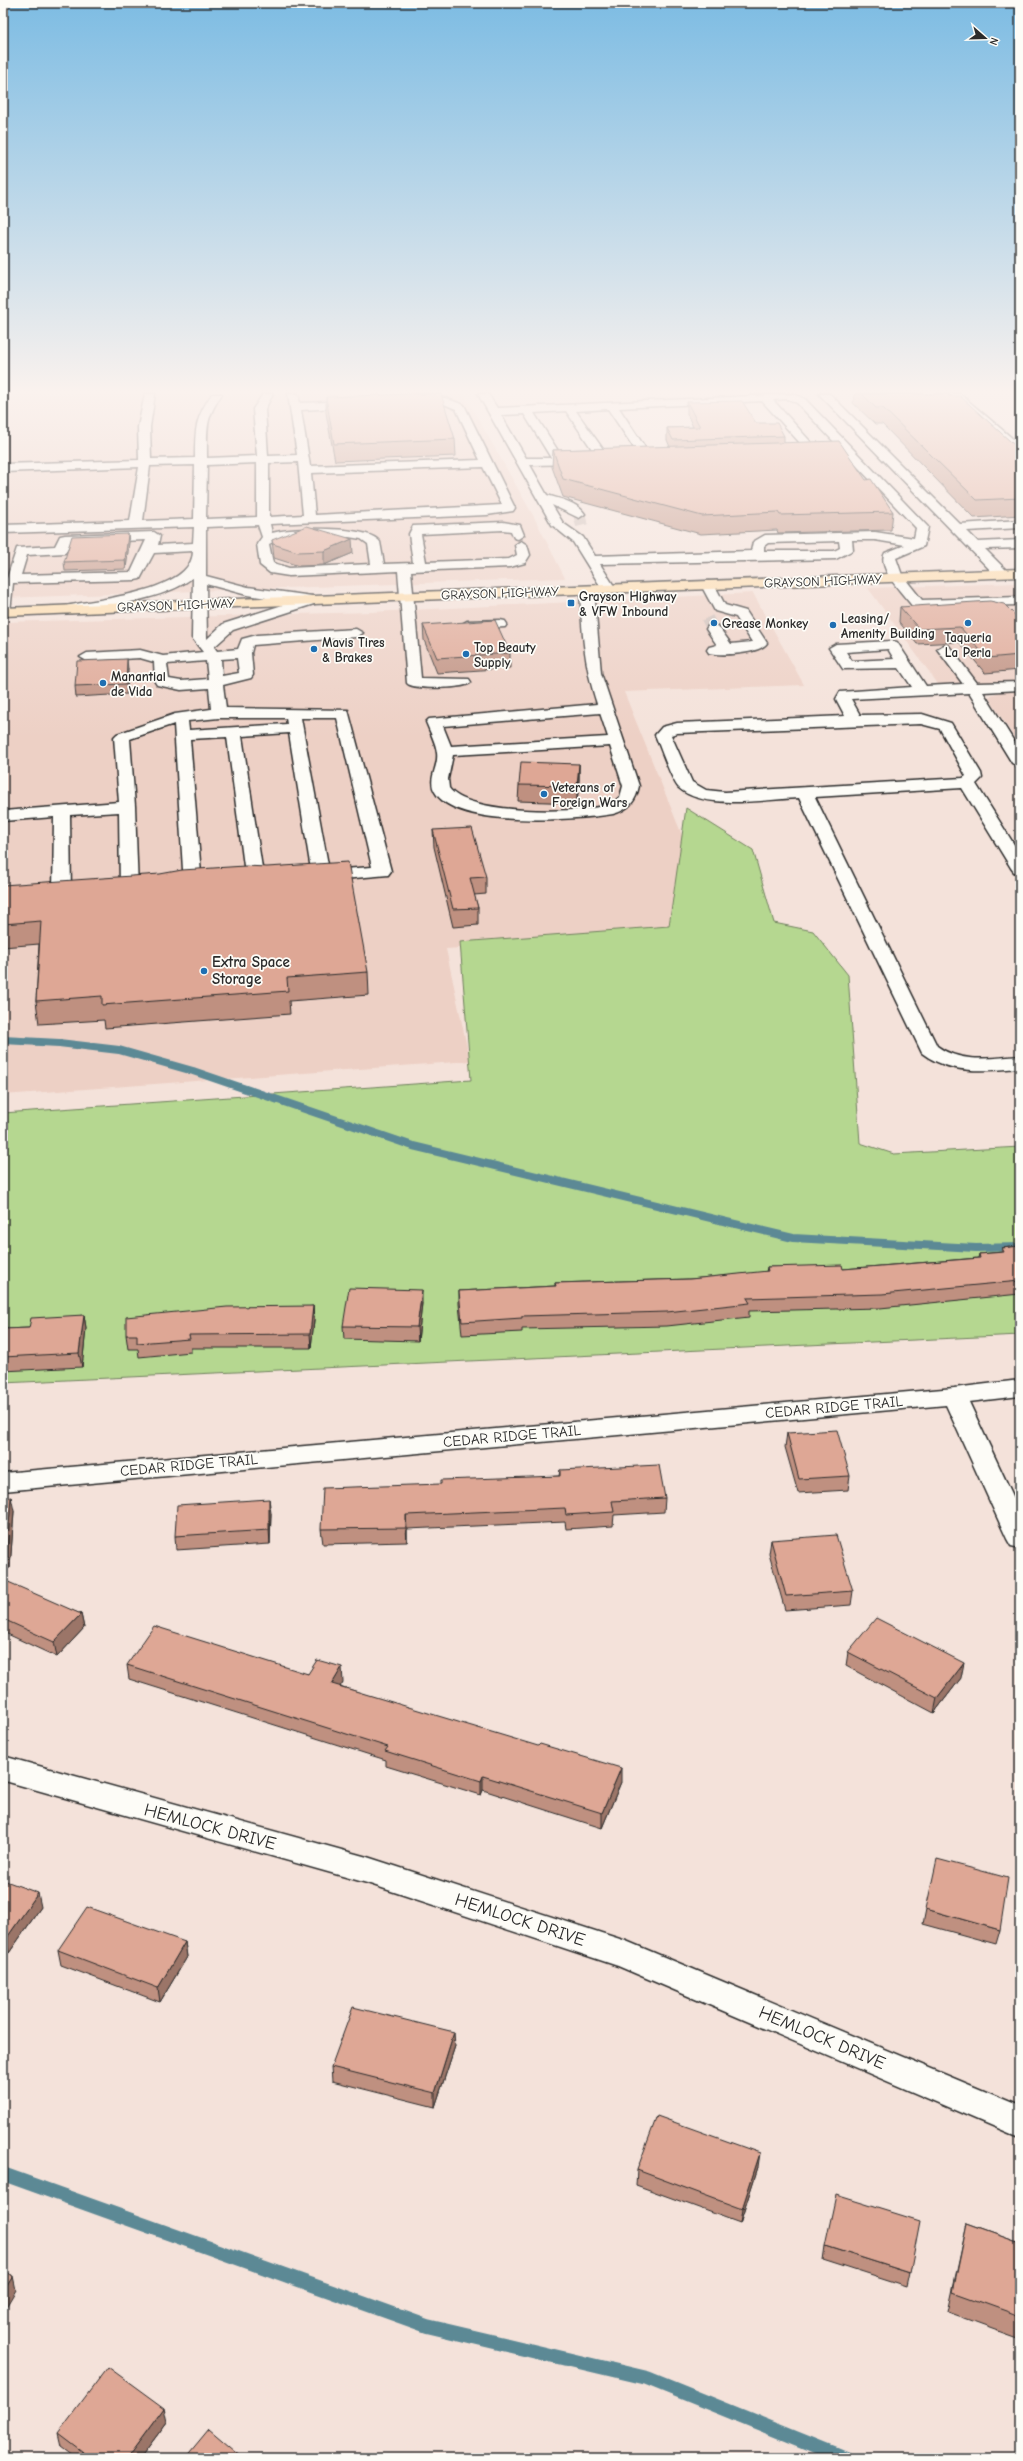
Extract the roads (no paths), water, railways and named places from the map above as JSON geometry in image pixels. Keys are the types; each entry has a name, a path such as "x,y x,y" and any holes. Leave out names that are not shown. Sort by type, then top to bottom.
{"main road":[{"name":"GRAYSON HIGHWAY","path":"3,612 1020,573"}],"street":[{"path":"136,525 138,509"},
{"path":"200,509 200,578 198,604 199,638 210,651 216,683 219,713"},
{"path":"263,509 263,520 267,539"},
{"path":"308,509 309,518"},
{"path":"3,529 200,523 487,511 503,509"},
{"path":"549,509 558,525 578,540 610,589"},
{"path":"570,509 580,520 578,540"},
{"path":"905,509 922,527 919,542"},
{"path":"939,509 977,546 1002,574"},
{"path":"487,511 490,525"},
{"path":"958,528 1020,524"},
{"path":"378,568 374,542 365,536 349,533 279,535 267,539 263,544 267,565 275,570 289,572 510,563 520,560 524,555 516,528 490,525 417,529 415,534 420,566"},
{"path":"3,612 7,581 22,551 37,528"},
{"path":"7,581 135,576 150,549 154,536 65,539 60,550 22,551"},
{"path":"756,555 758,545 765,539 875,536 919,542"},
{"path":"591,560 756,555 836,555 847,550 845,537"},
{"path":"919,542 890,556 890,567 918,604 1020,601"},
{"path":"977,546 1020,544"},
{"path":"150,549 200,553"},
{"path":"71,609 133,596 167,586 185,578 200,553"},
{"path":"404,567 408,597 408,627 414,683 464,682"},
{"path":"200,578 247,591 312,600"},
{"path":"708,585 720,608"},
{"path":"587,590 589,634 594,673 606,708 631,786 628,799 614,808 584,814 534,814 478,811 451,801 442,791 440,776 446,756 434,722 606,708"},
{"path":"210,651 228,627 242,621 312,600"},
{"path":"705,612 720,608 742,614 760,643 755,647 721,649 713,629"},
{"path":"454,626 500,624"},
{"path":"408,627 423,626"},
{"path":"163,660 160,664 162,682 176,685 216,683 246,676 244,653 247,642 257,639 356,633"},
{"path":"944,649 969,682 1020,763"},
{"path":"87,657 140,654 163,660 210,651 244,653"},
{"path":"904,663 921,690"},
{"path":"855,720 843,699 846,695 921,690 969,682 1012,672"},
{"path":"969,682 1020,686"},
{"path":"130,890 127,806 122,737 180,717 219,713 295,721"},
{"path":"182,735 234,732 295,721 343,713 382,871 313,876 295,721"},
{"path":"180,717 192,886"},
{"path":"922,719 946,726 973,773 974,778 967,783 725,796 702,794 685,785 663,735 667,730 677,728 855,720 922,719"},
{"path":"234,732 255,881"},
{"path":"444,751 616,741"},
{"path":"967,783 1020,868"},
{"path":"804,791 929,1049 937,1057 956,1062 983,1064 1020,1062"},
{"path":"3,816 127,806"},
{"path":"62,811 62,895"},
{"name":"CEDAR RIDGE TRAIL","path":"3,1482 954,1396 1020,1388"},
{"path":"954,1396 1020,1539"},
{"name":"HEMLOCK DRIVE","path":"3,1768 15,1773 367,1870 626,1954 1020,2122"}],"waterway":[{"path":"3,1040 59,1043 119,1050 193,1071 413,1146 793,1238 976,1248 1020,1247"},
{"path":"3,2174 427,2326 647,2378 845,2458"}],"tunnel":[{"path":"579,514 582,526"},
{"path":"707,618 712,628"}],"place":[{"name":"Grayson Highway & VFW Inbound","path":"571,603"},
{"name":"Grease Monkey","path":"714,623"},
{"name":"Taqueria La Perla","path":"968,623"},
{"name":"Leasing/ Amenity Building","path":"833,625"},
{"name":"Mavis Tires & Brakes","path":"314,649"},
{"name":"Top Beauty Supply","path":"466,654"},
{"name":"Manantial de Vida","path":"103,683"},
{"name":"Veterans of Foreign Wars","path":"544,794"},
{"name":"Extra Space Storage","path":"204,971"}]}
